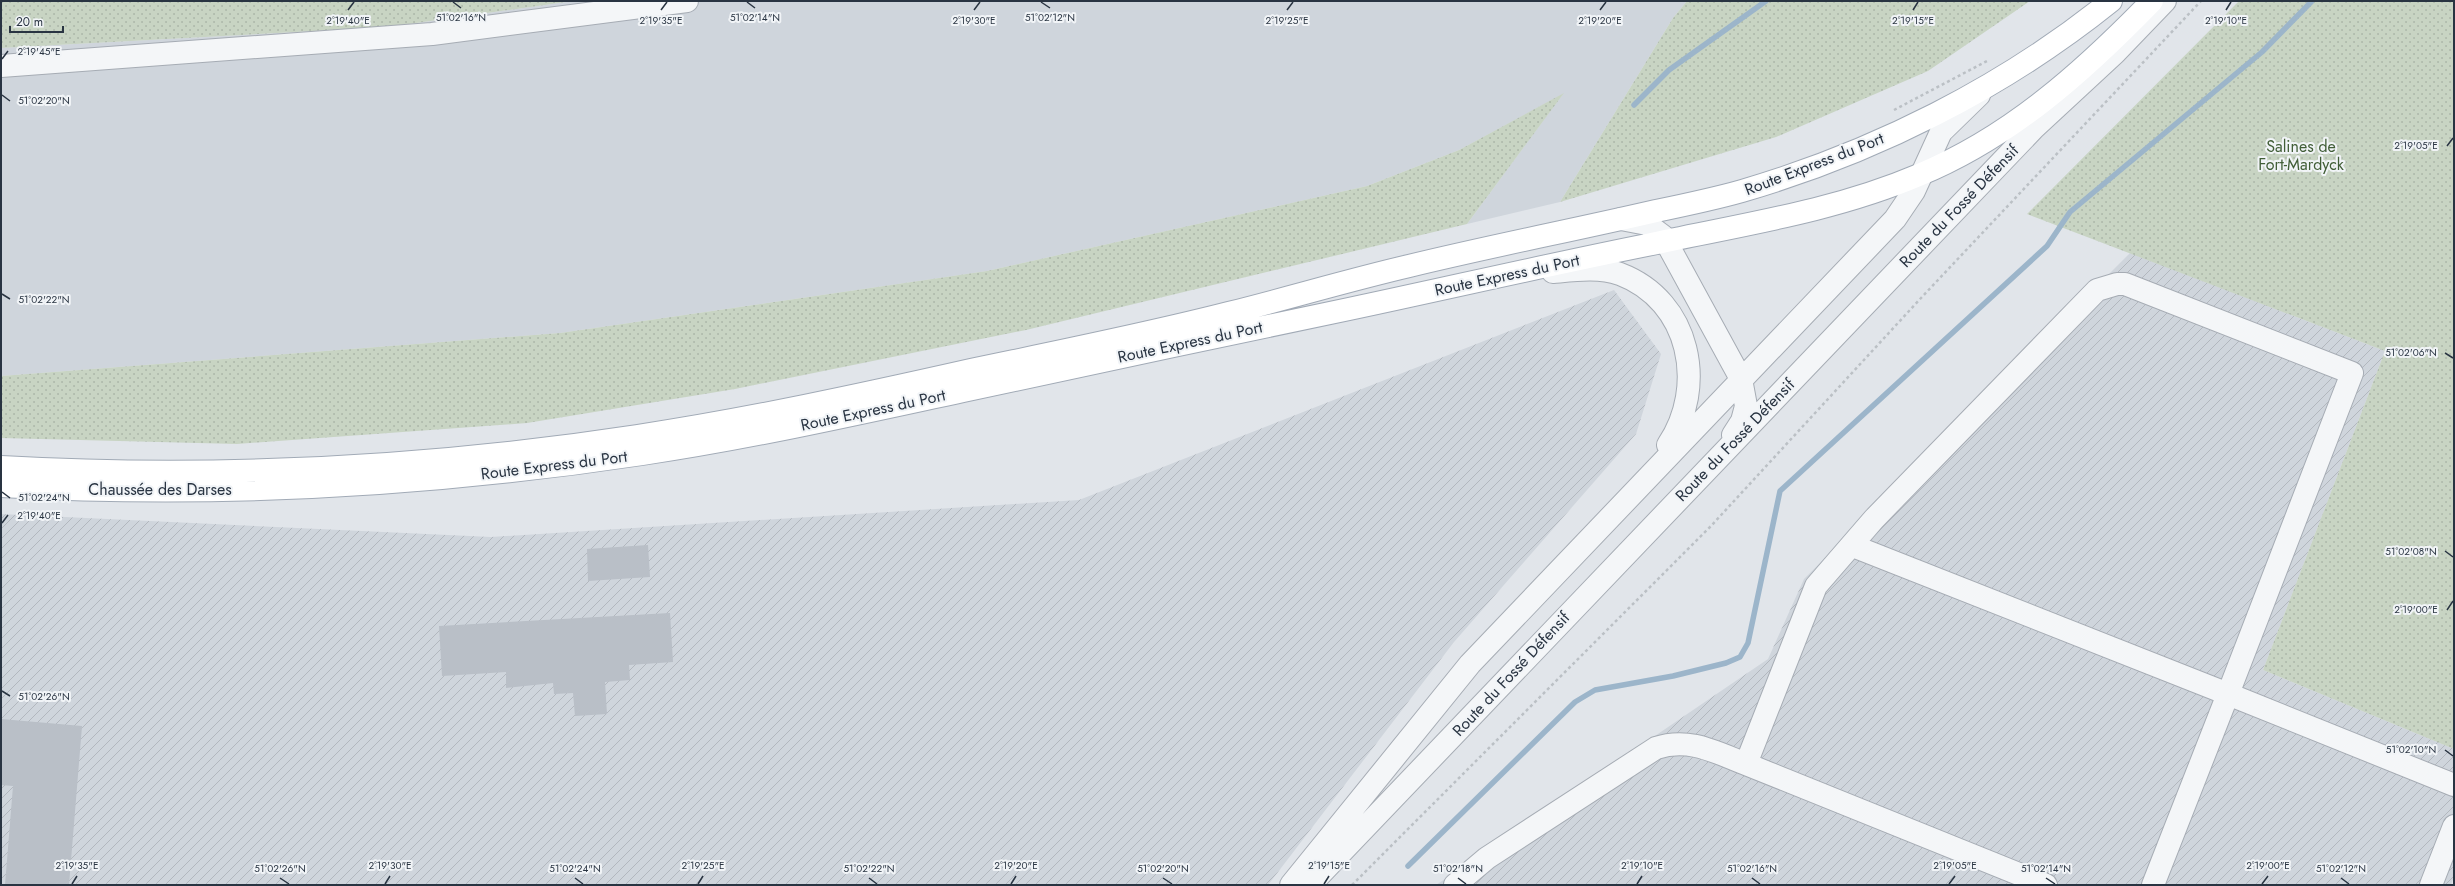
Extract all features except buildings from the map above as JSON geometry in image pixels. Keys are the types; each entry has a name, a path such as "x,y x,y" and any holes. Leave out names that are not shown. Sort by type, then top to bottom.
{"main road":[{"name":"Route du Fossé Défensif","path":"1991,84 2046,50 2111,1"},
{"name":"Route Express du Port","path":"248,489 450,478 572,464 678,448 814,423 1488,279 1563,267 1667,240 1820,210 1865,197 1921,175 1959,157 2007,128 2050,98 2091,62 2152,1"},
{"name":"Route Express du Port","path":"212,471 321,468 442,459 570,446 675,430 780,411 1127,337 1224,314 1411,265 1734,193 1810,169 1882,139 1991,84"},
{"name":"Chaussée des Darses","path":"1,467 106,471 212,471"},
{"name":"Chaussée des Darses","path":"1,486 147,490 248,489"}],"street":[{"path":"1,66 444,33 687,1"},
{"name":"Route du Fossé Défensif","path":"1310,885 2034,128 2115,53 2165,1"},
{"name":"Route du Fossé Défensif","path":"1292,885 1470,664 1895,219 1908,201 1936,142 1948,124 1991,84"},
{"path":"1621,219 1652,226 1667,240 1741,379 1746,398 1744,413 1734,435 1717,459"},
{"path":"1563,267 1604,270 1633,281 1662,304 1676,324 1685,344 1689,376 1688,397 1683,415 1671,440 1628,497"},
{"path":"1746,764 1816,586 1853,546 1874,519 2097,290 2106,286 2125,284 2352,373 2153,885"},
{"path":"1853,546 2454,785"},
{"path":"1455,885 1487,858 1656,748 1675,743 1692,744 1746,764 2046,885"},
{"path":"2431,885 2454,826"}],"path":[{"path":"1352,885 1707,530 1921,298 2201,1"},
{"path":"1892,111 1988,60"}],"shaded area":[{"path":"573,1 1687,1 1673,18 1560,202 1467,224 1563,94 1459,150 1367,186 987,271 560,333 1,376 1,48 388,27"},
{"path":"2130,253 2385,351 2263,670 2454,749 2454,876 2451,885 1436,885 1768,659 1804,579"},
{"path":"1614,290 1661,354 1636,434 1454,642 1268,885 1,885 1,514 491,537 1079,500"}],"green space":[{"path":"1,1 573,1 388,27 1,48"},
{"path":"1687,1 2030,1 1928,71 1776,137 1560,202 1673,18"},
{"name":"Salines de Fort-Mardyck","path":"2239,1 2454,1 2454,749 2263,670 2385,351 2027,214"},
{"path":"1564,93 1467,224 1026,330 735,389 527,423 237,444 1,438 1,376 560,333 987,271 1367,186 1459,150"}],"waterway":[{"path":"1634,105 1669,70 1766,1"},
{"path":"1408,866 1575,702 1595,690 1673,676 1726,663 1740,657 1748,643 1780,491 2047,246 2070,212 2262,52 2312,1"}]}
